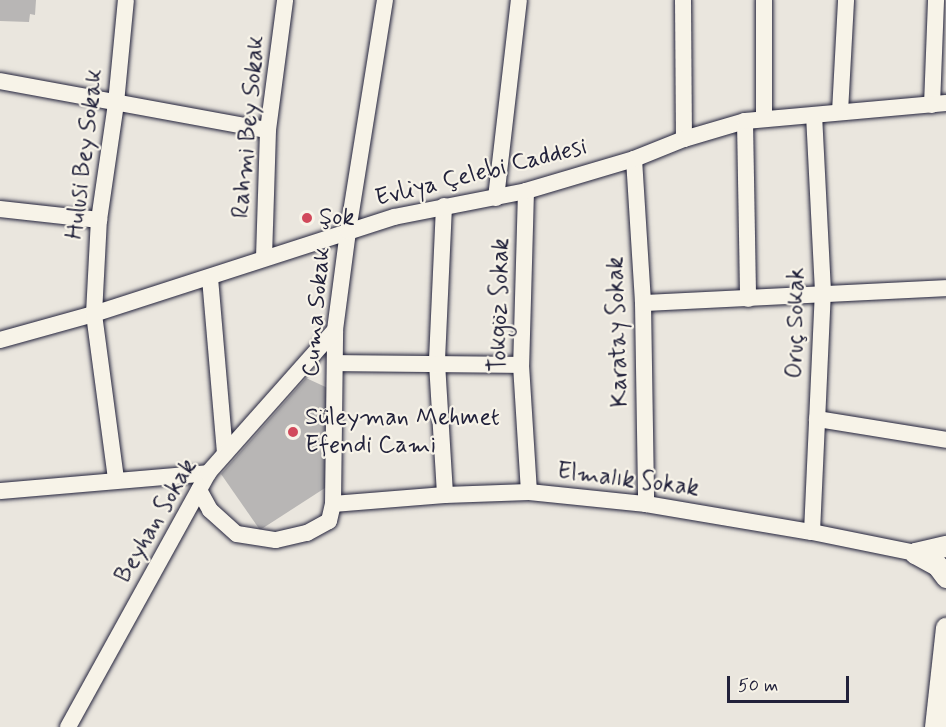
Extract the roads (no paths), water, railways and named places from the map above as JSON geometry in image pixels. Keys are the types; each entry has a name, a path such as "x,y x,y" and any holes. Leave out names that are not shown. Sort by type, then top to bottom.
{"main road":[{"path":"915,553 946,546"},
{"path":"915,553 937,565 946,577"},
{"path":"935,727 946,628"}],"street":[{"name":"Hulusi Bey Sokak","path":"116,479 94,314 99,220 116,103 126,0"},
{"name":"Rahmi Bey Sokak","path":"264,258 268,130 285,0"},
{"name":"Cuma Sokak","path":"333,504 335,330 348,231 385,0"},
{"path":"496,198 519,0"},
{"path":"683,0 684,139"},
{"path":"764,0 764,117"},
{"path":"840,112 846,0"},
{"path":"936,0 939,104"},
{"path":"0,81 268,130"},
{"name":"Evliya Çelebi Caddesi","path":"0,340 210,278 348,231 444,206 526,191 634,159 684,139 745,121 764,117 939,104"},
{"name":"Oruç Sokak","path":"812,532 823,292 814,115"},
{"path":"745,121 748,299"},
{"name":"Karatay Sokak","path":"634,159 642,303 646,504"},
{"name":"Tokgöz Sokak","path":"526,191 521,365 530,492"},
{"path":"444,206 437,363 445,495"},
{"path":"0,209 99,220"},
{"path":"210,278 225,453"},
{"path":"642,303 748,299 823,292 946,288"},
{"name":"Beyhan Sokak","path":"68,727 208,473 335,330"},
{"path":"335,363 521,365"},
{"path":"817,419 946,440"},
{"path":"0,491 116,479 208,473"},
{"path":"199,490 210,510 237,534 276,540 307,533 329,520 333,504"},
{"name":"Elmalık Sokak","path":"333,504 445,495 530,492 646,504 812,532 915,553"}],"place":[{"name":"Şok","path":"307,218"},
{"name":"Süleyman Mehmet Efendi Cami","path":"293,432"}]}
